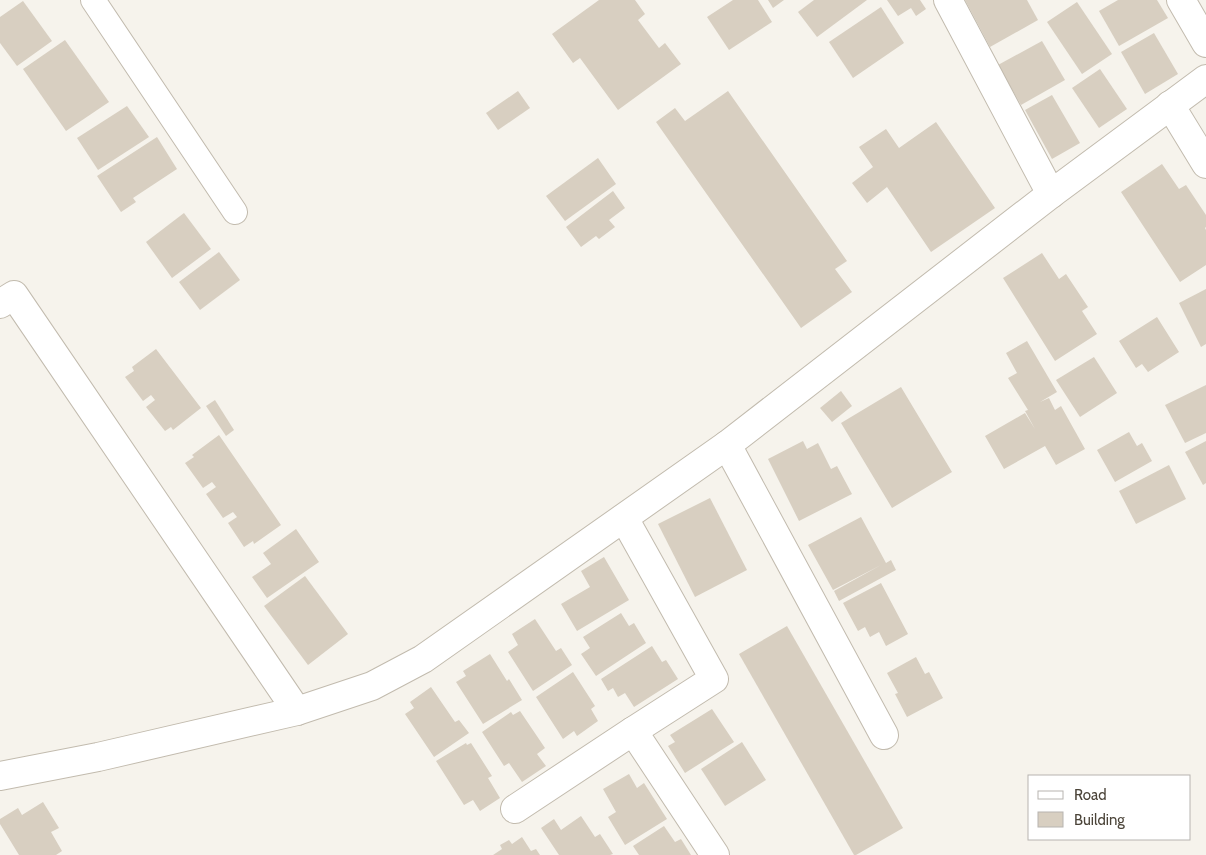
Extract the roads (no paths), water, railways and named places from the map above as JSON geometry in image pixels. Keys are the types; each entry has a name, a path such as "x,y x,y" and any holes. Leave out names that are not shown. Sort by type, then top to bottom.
{"street":[{"path":"948,0 1051,194"},
{"path":"1181,0 1206,43"},
{"path":"0,776 98,757 297,711 372,686 423,659 727,445 1051,194 1206,79"},
{"path":"1170,105 1206,164"},
{"path":"0,304 14,295 297,711"},
{"path":"727,445 884,735"},
{"path":"515,809 714,679 624,518"},
{"path":"633,731 715,855"}],"lane":[{"path":"93,0 235,212"}]}
